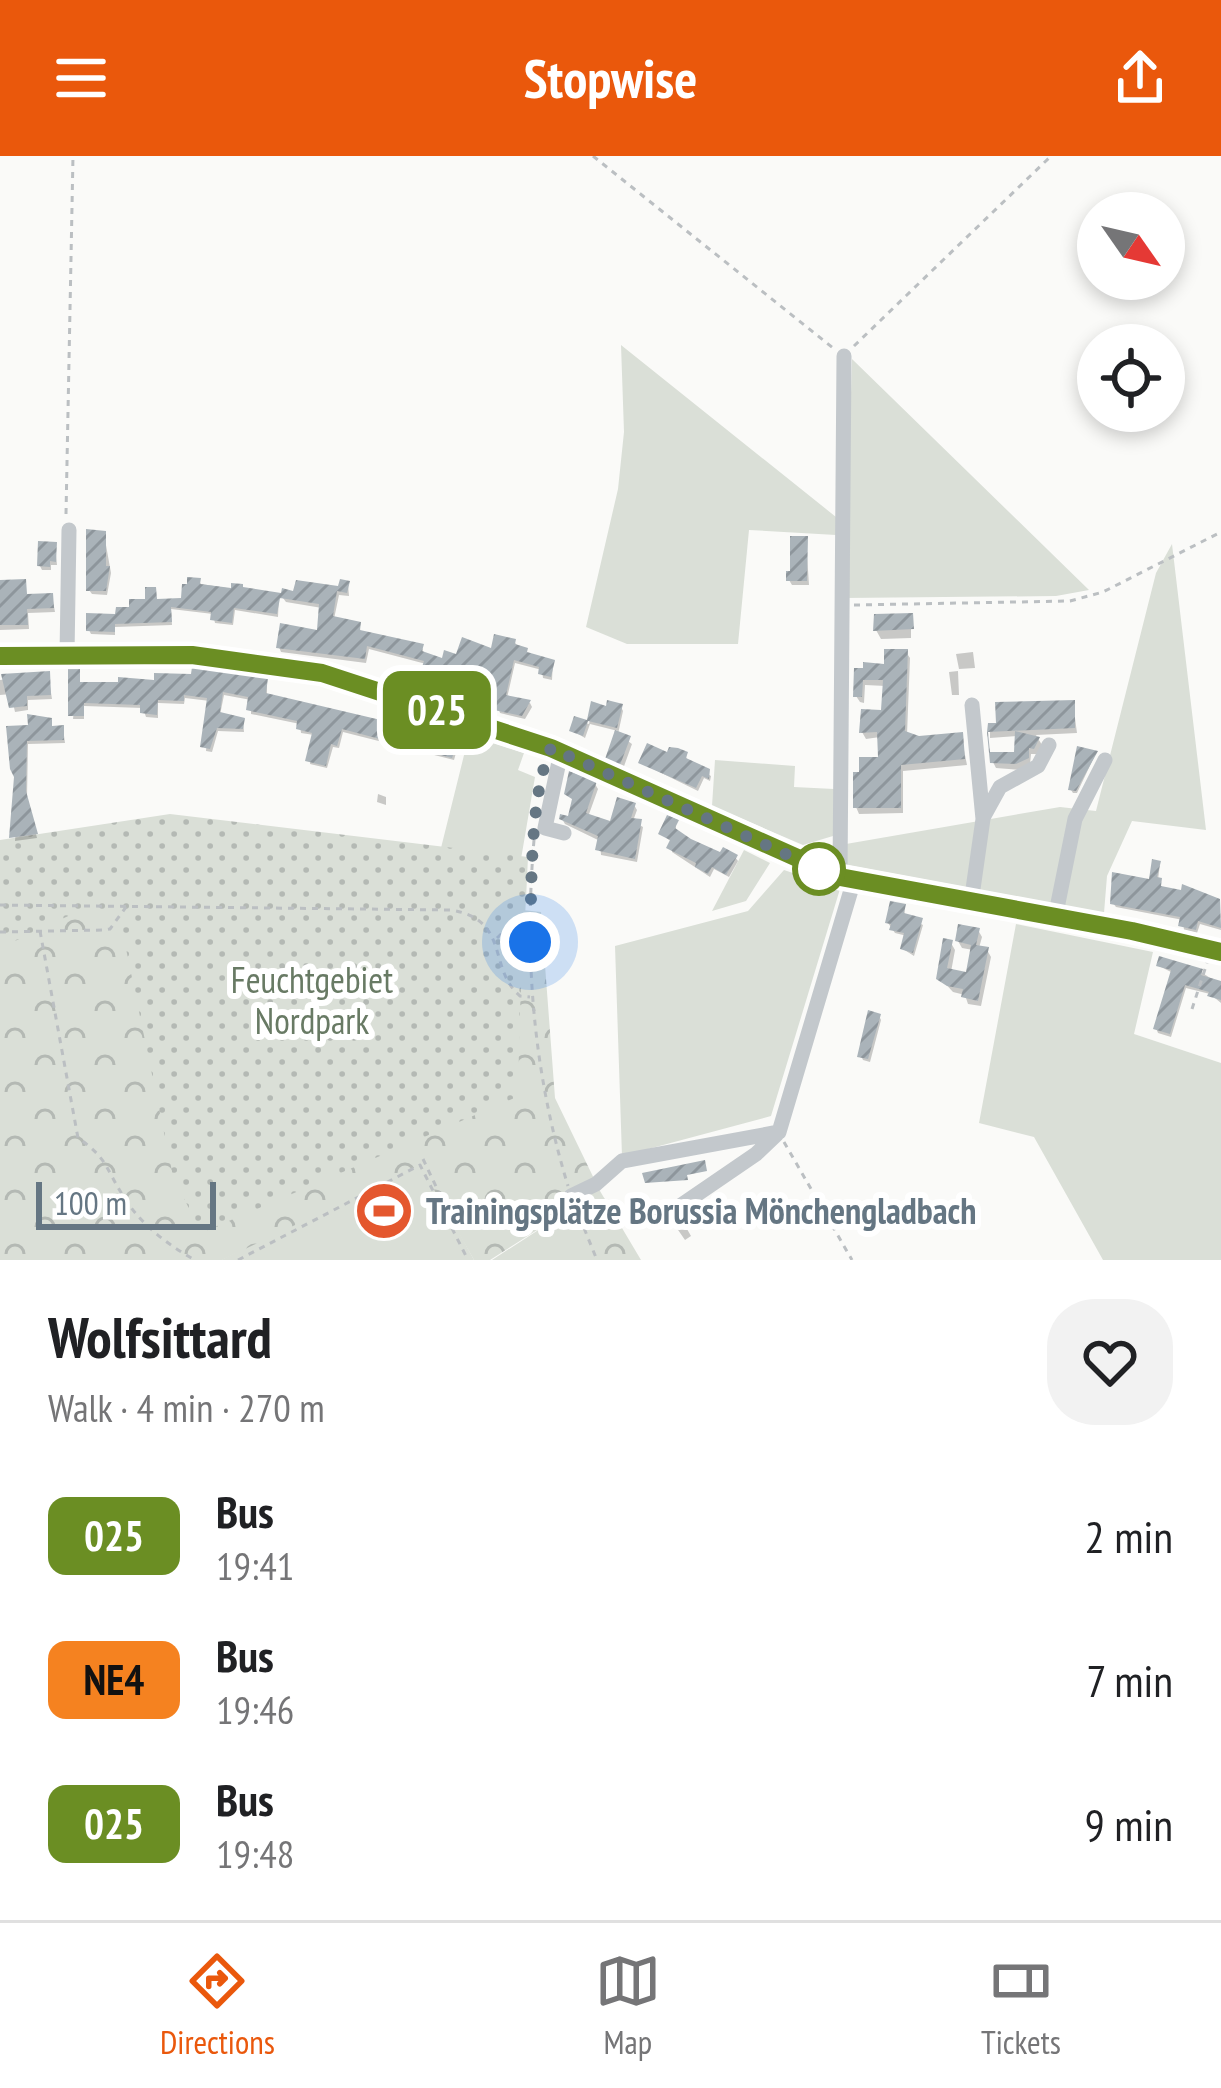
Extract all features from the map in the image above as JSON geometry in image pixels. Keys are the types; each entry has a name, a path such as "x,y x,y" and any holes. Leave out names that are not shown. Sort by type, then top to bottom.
{"street":[{"path":"661,1219 756,1154 779,1132 847,879 839,606 844,356"},
{"path":"67,655 69,530"},
{"path":"0,656 192,655 322,673 561,752 847,879 1216,951"},
{"path":"971,903 983,818 972,705"},
{"path":"983,818 1000,787 1038,766 1049,745"},
{"path":"561,752 545,828 564,833"},
{"path":"1055,919 1075,819 1105,760"},
{"path":"571,1196 596,1184 622,1161 779,1132"}],"path":[{"path":"69,530 73,156"},
{"path":"593,156 844,356 1051,156"},
{"path":"839,606 1070,601 1103,592 1221,532"},
{"path":"535,835 530,997 541,1078 571,1196 597,1260"},
{"path":"0,905 451,910 470,915 495,940 510,987 530,997"},
{"path":"0,932 110,929 127,905"},
{"path":"495,940 513,923 530,918"},
{"path":"40,931 78,1138 105,1159 137,1215 171,1247 195,1260"},
{"path":"1192,1009 1216,951"},
{"path":"779,1132 852,1260"},
{"path":"423,1159 441,1197 497,1222 571,1196"},
{"path":"238,1260 420,1165 468,1260"}],"green space":[{"path":"621,345 836,517 836,535 749,530 738,644 627,644 586,627 618,489 624,432"},
{"path":"852,359 1089,590 1056,596 845,598"},
{"path":"1172,544 1206,830 1132,821 1107,876 1104,913 847,865 846,844 1060,807 1096,811 1156,573"},
{"path":"469,735 524,753 518,770 535,777 521,859 441,848"},
{"path":"715,760 795,766 794,787 834,789 833,836 803,845 712,806"},
{"name":"Feuchtgebiet Nordpark","path":"170,814 528,857 519,1096 201,1233 173,1176 118,910 81,910 0,948 0,840"},
{"path":"744,850 770,863 746,901 712,911"},
{"path":"0,853 541,912 555,1098 600,1191 641,1260 601,1260 578,1204 490,1260 474,1260 420,1165 222,1260 0,1260"},
{"path":"784,870 840,889 771,1116 622,1156 615,946 748,911"},
{"path":"1016,924 1153,952 1134,1034 1221,1063 1221,1260 1103,1260 1034,1137 979,1123"},
{"name":"Trainingsplätze Borussia Mönchengladbach","path":"421,1162 474,1260 221,1260"},
{"path":"580,1203 602,1260 492,1260"}],"building":[{"path":"86,529 106,531 106,566 110,566 106,591 86,591"},
{"path":"790,536 808,536 807,581 786,581"},
{"path":"38,541 57,542 56,562 50,561 50,567 37,566"},
{"path":"187,577 201,578 200,584 231,588 231,583 243,584 281,593 277,614 234,608 232,623 210,620 211,612 171,607 172,622 115,624 115,632 86,631 86,613 115,614 116,607 129,607 129,599 145,599 145,587 156,587 157,599 181,598"},
{"path":"26,579 27,594 53,593 54,608 27,609 28,625 0,625 0,580"},
{"path":"340,579 350,581 347,593 337,591 333,616 361,622 360,630 424,644 422,651 442,658 444,650 456,654 462,637 491,648 494,634 516,639 515,644 528,648 527,652 555,660 551,677 538,674 539,667 514,660 506,695 531,700 522,716 494,710 496,703 476,701 434,682 432,687 417,682 424,661 367,646 365,659 276,648 280,623 317,630 319,604 280,598 282,588 293,591 296,580 338,586"},
{"path":"913,613 914,629 873,631 874,614"},
{"path":"884,649 908,649 905,731 919,736 963,732 965,759 901,765 901,808 853,808 853,772 859,772 859,757 878,757 877,732 859,733 861,709 881,710 883,680 863,680 862,697 853,697 854,668 863,668 863,662 884,664"},
{"path":"192,667 268,678 266,693 385,721 390,708 419,717 416,725 458,740 452,758 342,729 337,746 331,744 326,766 305,761 312,733 296,729 297,721 246,710 248,697 223,692 220,712 245,718 243,729 217,728 210,749 200,747 207,698 184,695 184,701 158,700 157,715 140,713 140,705 84,703 84,716 68,716 68,668 80,668 80,682 118,682 118,677 154,680 154,673 191,674"},
{"path":"50,671 51,695 27,696 27,706 9,708 1,674"},
{"path":"607,700 623,704 617,728 588,721 583,736 569,731 574,716 587,720 591,701 606,706"},
{"path":"1075,700 1075,728 988,732 990,752 1014,752 1015,731 1040,737 1034,749 1029,748 1029,758 1016,764 990,763 987,732 988,723 996,723 995,702"},
{"path":"27,714 52,718 52,726 64,725 64,740 27,741 26,791 38,834 9,838 14,777 6,726 28,725"},
{"path":"615,730 631,736 620,765 605,759"},
{"path":"647,743 667,752 669,747 688,752 686,758 710,769 709,779 702,776 696,788 638,763"},
{"path":"1077,746 1098,751 1076,791 1068,790"},
{"path":"569,771 597,781 586,813 610,821 617,797 636,803 631,818 642,819 635,859 595,850 598,836 559,819 560,814 568,816 572,799 564,794"},
{"path":"667,815 679,820 675,828 691,839 738,855 726,875 712,867 708,874 666,848 670,840 658,834"},
{"path":"1152,859 1161,861 1157,877 1162,878 1161,886 1181,890 1182,884 1220,899 1221,928 1198,921 1196,930 1178,926 1180,917 1110,904 1112,872 1149,879"},
{"path":"890,901 906,904 904,913 923,918 913,953 900,949 904,933 889,930 891,924 885,923"},
{"path":"958,924 980,928 976,945 989,947 978,1001 961,997 963,989 936,979 943,938 953,940 947,968 966,972 971,945 955,941"},
{"path":"1159,956 1203,969 1201,975 1221,981 1221,1000 1185,985 1170,1034 1153,1029 1171,970 1156,966"},
{"path":"868,1010 881,1014 868,1059 857,1057"},
{"path":"705,1160 707,1171 687,1175 688,1180 645,1183 642,1173"}],"bus line":[{"name":"025","path":"0,656 192,655 322,673 551,748 840,877 1221,952"}],"place":[{"name":"Trainingsplätze Borussia Mönchengladbach","path":"384,1211"}],"route":[{"path":"530,942 535,835 544,766 551,748 819,869"}]}
